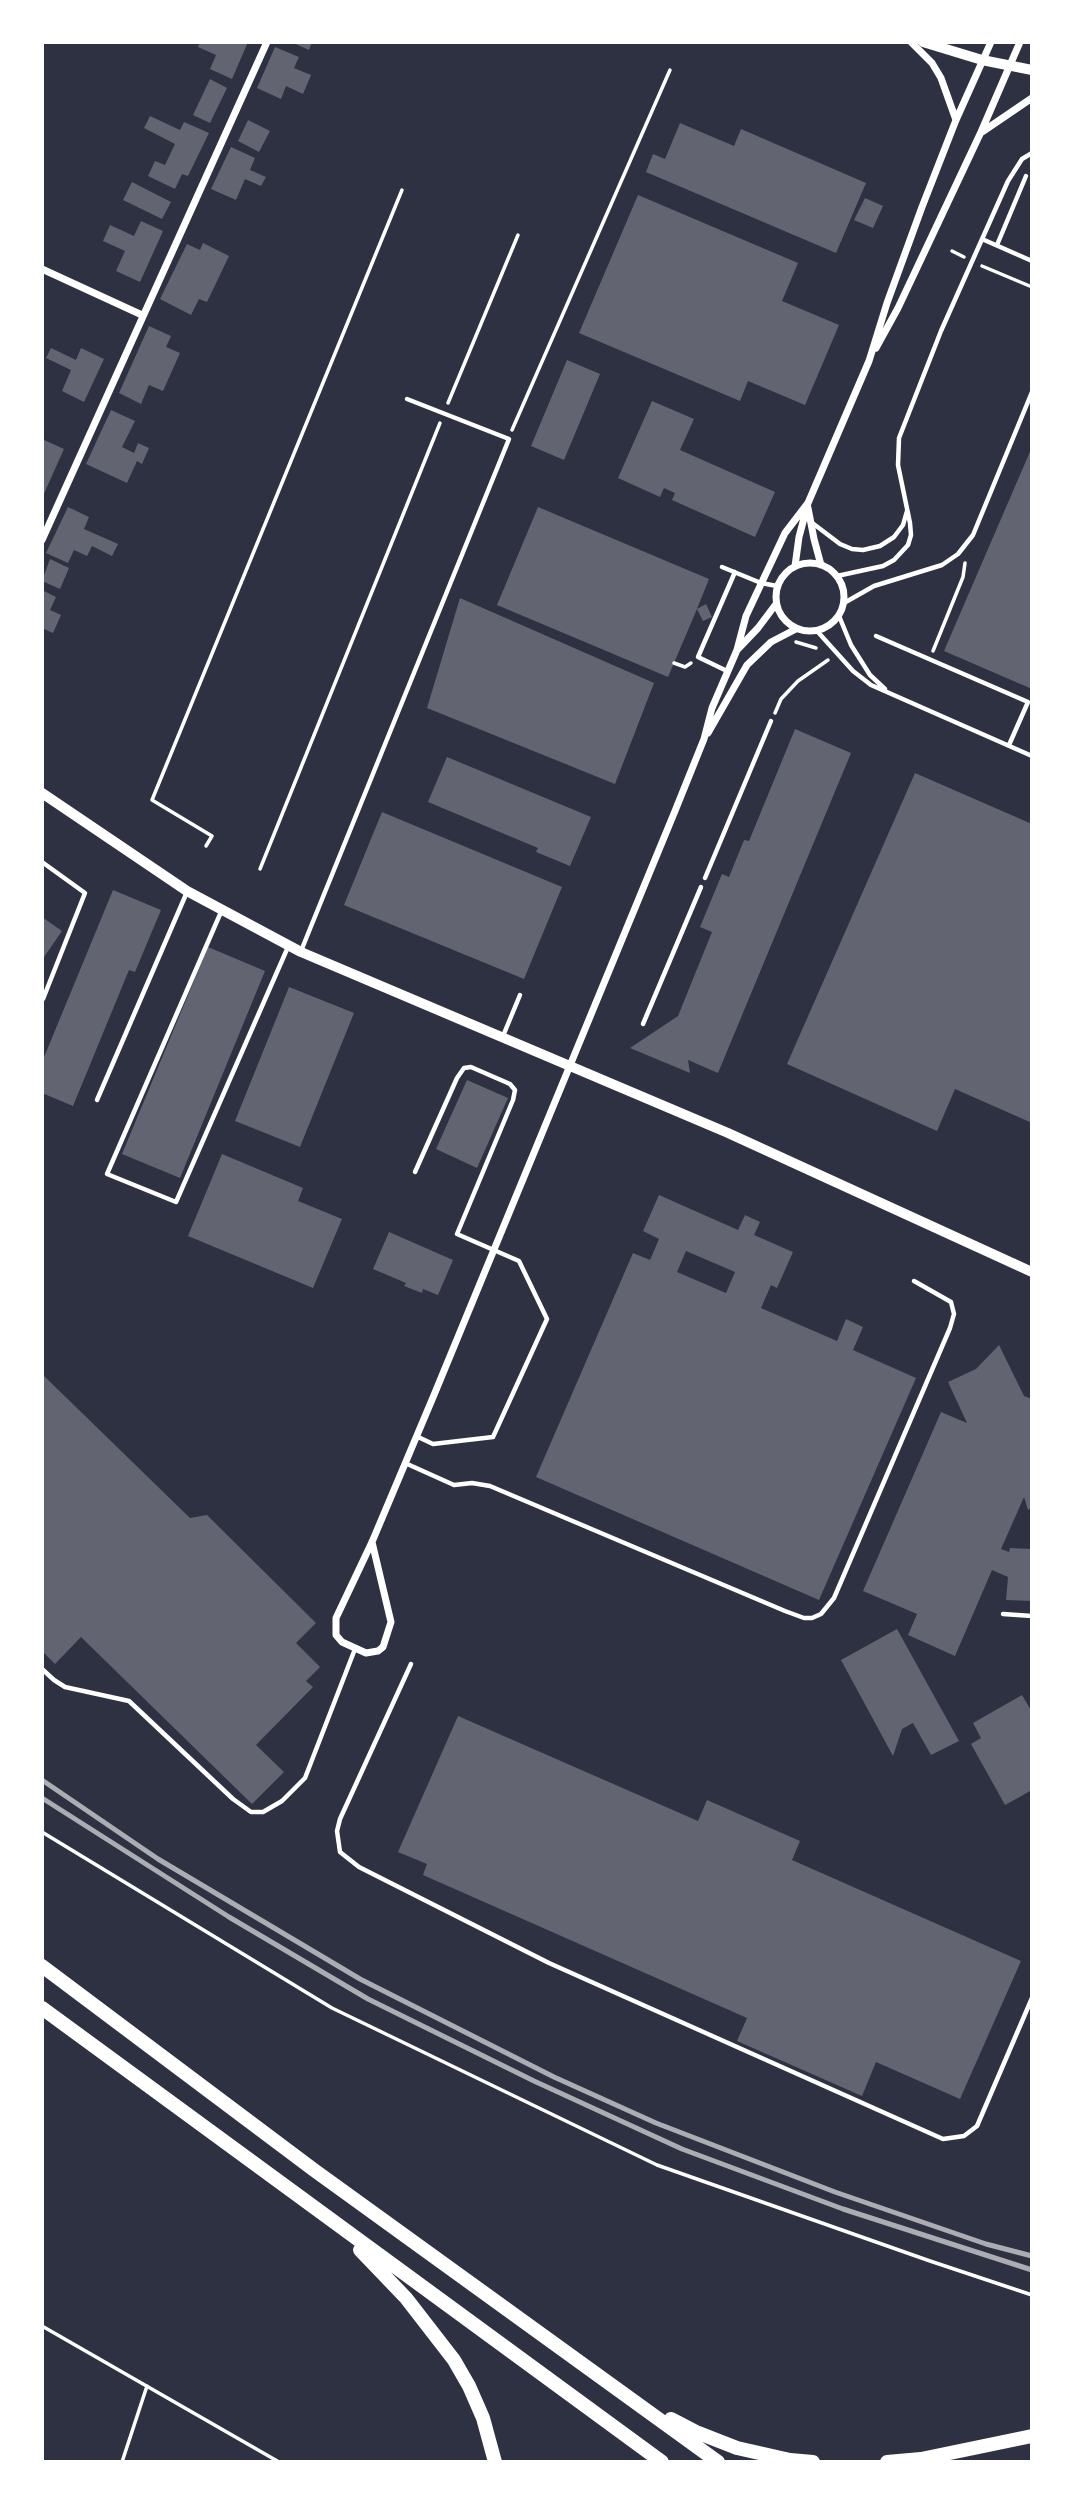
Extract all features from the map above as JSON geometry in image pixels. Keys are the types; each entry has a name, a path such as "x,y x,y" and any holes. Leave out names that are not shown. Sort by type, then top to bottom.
{"highway":[{"path":"42,1966 314,2171 718,2462"},
{"path":"42,2008 662,2462"},
{"path":"326,2218 406,2298 435,2333 469,2386 483,2418 495,2462"},
{"path":"607,2381 696,2432 737,2448 790,2460 813,2462"},
{"path":"887,2462 920,2459 1032,2436"}],"main road":[{"path":"923,42 982,60 1032,70"}],"street":[{"path":"42,540 267,42"},
{"path":"911,42 941,78 956,120"},
{"path":"869,361 887,303 956,120 991,42"},
{"path":"795,566 808,503 869,361 898,308 1020,42"},
{"path":"981,132 1032,98"},
{"path":"42,269 142,315"},
{"path":"808,503 821,565"},
{"path":"704,739 712,708 737,650 746,617 785,533 808,503"},
{"path":"808,563 821,565 837,576 844,593 844,603 839,616 832,624 817,631 796,629 783,619 776,604 777,586 795,566 808,563"},
{"path":"737,650 776,604"},
{"path":"372,1542 391,1622 383,1647 366,1653 342,1642 336,1636 335,1626 345,1598 372,1542 704,739 747,665 771,642 796,629"},
{"path":"42,793 187,891 288,946 740,1138 1032,1272"}],"lane":[{"path":"837,576 870,570 894,560 908,545 911,535 898,465 899,438 941,331 1008,181 1022,159 1032,153"},
{"path":"997,245 1026,176"},
{"path":"982,239 1032,261"},
{"path":"844,603 874,586 942,565 958,554 973,535 1032,392"},
{"path":"301,952 509,439 407,399"},
{"path":"810,521 840,544 863,550 880,546 894,537 908,510"},
{"path":"722,567 761,583 777,586"},
{"path":"727,671 698,657 735,572"},
{"path":"839,616 851,645 870,675 891,694"},
{"path":"817,631 859,676 891,694 1032,755"},
{"path":"876,636 1028,702 1009,746"},
{"path":"705,878 771,721"},
{"path":"42,862 85,893 43,999"},
{"path":"643,1024 701,887"},
{"path":"97,1100 187,891"},
{"path":"222,911 107,1174 176,1202 288,946"},
{"path":"502,1038 520,995"},
{"path":"415,1172 464,1068 471,1067 510,1084 515,1090 513,1100 457,1234 519,1261 547,1319 493,1437 433,1444 416,1436"},
{"path":"405,1463 454,1485 472,1483 490,1486 785,1611 812,1618 821,1614 834,1598 950,1328 954,1308 951,1302 914,1281"},
{"path":"1003,1614 1032,1616"},
{"path":"42,1669 65,1687 129,1701 233,1799 251,1812 263,1812 282,1801 305,1778 355,1649"},
{"path":"411,1664 340,1819 337,1831 340,1852 359,1867 550,1963 943,2138 964,2136 977,2126 1032,1998"}],"path":[{"path":"509,439 670,70"},
{"path":"206,846 212,836 152,800 402,190"},
{"path":"260,869 518,235"},
{"path":"952,251 966,258"},
{"path":"978,264 1032,287"},
{"path":"932,653 963,577 965,562"},
{"path":"771,721 781,699 789,690 828,660 810,645 790,642"},
{"path":"42,1832 332,2008 657,2165 1032,2295"},
{"path":"42,2326 279,2462"},
{"path":"122,2462 147,2386"}],"building":[{"path":"200,42 248,42 232,79 210,69 216,55 198,47"},
{"path":"291,42 312,42 309,50"},
{"path":"275,47 299,57 294,68 311,75 303,94 286,86 281,99 257,88"},
{"path":"210,79 227,88 210,123 193,115"},
{"path":"150,116 180,130 184,122 209,133 188,176 182,174 175,189 148,176 155,161 165,165 175,144 144,128"},
{"path":"248,120 270,131 259,152 238,141"},
{"path":"680,123 734,146 741,129 866,183 836,253 646,172 653,154 665,159"},
{"path":"231,147 255,158 250,170 266,177 261,186 245,179 236,200 211,189"},
{"path":"132,182 171,202 162,219 123,200"},
{"path":"638,195 798,263 782,301 839,325 805,405 748,381 740,401 579,333"},
{"path":"865,198 883,206 873,228 854,220"},
{"path":"141,221 163,231 140,282 116,271 125,251 103,241 110,225 134,236"},
{"path":"203,243 229,256 207,302 199,299 191,315 160,299 187,244 200,250"},
{"path":"149,326 171,336 166,347 180,353 163,391 149,385 141,404 119,393"},
{"path":"51,348 76,360 81,348 104,359 84,402 62,391 71,370 46,358"},
{"path":"567,360 600,374 564,460 531,446"},
{"path":"652,401 694,419 680,450 775,492 755,537 672,500 675,493 664,488 660,497 618,478"},
{"path":"111,410 135,421 122,447 134,453 138,443 149,448 142,464 137,461 127,483 86,464"},
{"path":"42,439 64,449 42,498"},
{"path":"1032,447 1032,689 944,651"},
{"path":"68,507 89,517 84,529 118,544 112,556 92,546 87,556 74,550 68,563 46,553"},
{"path":"538,507 709,579 668,677 497,605"},
{"path":"50,559 69,568 60,589 42,581"},
{"path":"42,590 56,597 50,610 61,615 53,633 42,628"},
{"path":"460,598 654,683 615,784 427,708"},
{"path":"706,604 712,617 703,621 697,609"},
{"path":"795,729 851,753 718,1073 688,1060 690,1073 630,1048 678,1016 712,932 700,927 722,874 729,877 744,840 749,841"},
{"path":"447,757 591,817 570,866 536,852 538,848 428,802"},
{"path":"915,773 1032,824 1032,1123 955,1089 937,1131 787,1064"},
{"path":"382,812 562,887 524,979 344,905"},
{"path":"113,890 161,910 135,972 129,970 73,1106 42,1093 42,1062"},
{"path":"42,917 62,931 42,960"},
{"path":"208,947 265,971 180,1178 122,1154"},
{"path":"289,987 354,1013 300,1147 235,1121"},
{"path":"467,1080 508,1098 477,1168 436,1149"},
{"path":"222,1154 303,1188 298,1201 342,1219 313,1288 188,1236"},
{"path":"659,1195 738,1230 745,1215 760,1222 754,1235 793,1252 777,1288 771,1285 761,1308 837,1341 846,1319 863,1327 853,1350 916,1378 819,1600 536,1477 633,1253 650,1260 659,1239 643,1231","holes":["686,1251 735,1272 726,1293 677,1272"]},
{"path":"389,1232 453,1260 438,1295 423,1289 422,1293 404,1286 406,1283 373,1269"},
{"path":"999,1345 1024,1396 1032,1399 1032,1507 1028,1510 1024,1497 1001,1549 1009,1552 1010,1548 1032,1549 1032,1601 1006,1600 1008,1577 992,1570 955,1656 908,1635 917,1614 863,1591 941,1412 967,1423 948,1382 976,1369"},
{"path":"42,1374 190,1518 207,1515 316,1623 296,1643 320,1667 306,1681 313,1687 256,1745 284,1772 252,1804 81,1637 55,1664 42,1651"},
{"path":"897,1629 959,1741 931,1755 913,1723 902,1729 893,1756 841,1660"},
{"path":"1022,1695 1032,1712 1032,1790 1005,1805 971,1744 981,1738 973,1723"},
{"path":"458,1716 698,1821 707,1800 800,1841 792,1860 1021,1961 960,2099 876,2062 862,2096 737,2041 747,2018 423,1875 427,1864 398,1852"}],"railway":[{"path":"42,1780 158,1859 360,1979 554,2077 656,2123 835,2192 986,2244 1032,2256"},
{"path":"42,1798 229,1917 368,1999 534,2081 682,2149 843,2209 1032,2270"}]}
